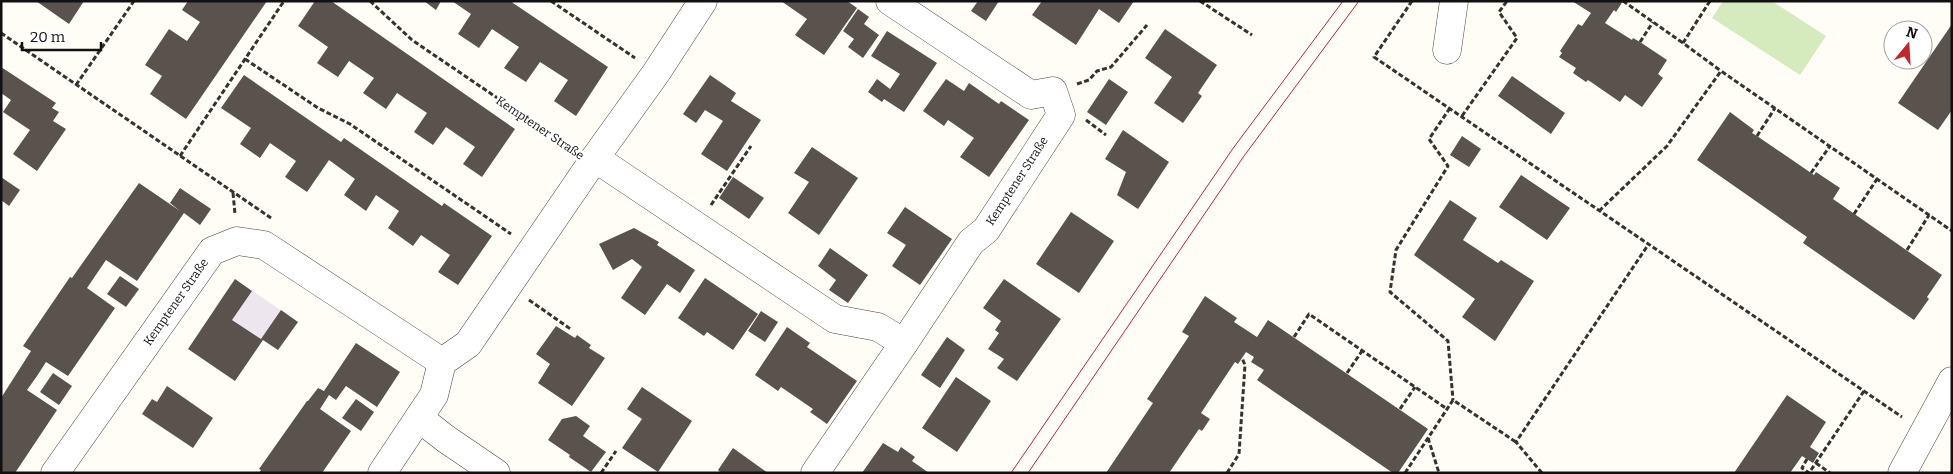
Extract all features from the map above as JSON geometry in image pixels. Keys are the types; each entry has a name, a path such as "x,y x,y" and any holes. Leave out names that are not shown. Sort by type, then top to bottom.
{"street":[{"name":"Kemptener Straße","path":"55,473 212,251 237,241 264,245 442,362 468,344 656,73 703,1"},
{"path":"890,1 1031,94 1053,91"},
{"path":"1447,50 1454,1"},
{"name":"Kemptener Straße","path":"815,473 971,242 986,230 1061,115 1053,91"},
{"name":"Kemptener Straße","path":"594,160 697,225 835,319 878,328 904,343"},
{"path":"382,473 434,395 442,362"},
{"path":"1902,473 1952,380"},
{"path":"419,418 496,473"}],"path":[{"path":"1,33 76,85 134,1"},
{"path":"180,156 284,1"},
{"name":"Kemptener Straße","path":"370,1 412,40 594,160"},
{"path":"552,1 656,73"},
{"path":"1200,1 1252,35"},
{"path":"1412,1 1374,57 1903,418"},
{"path":"1462,116 1517,38 1499,12 1507,1"},
{"path":"1623,1 1952,231"},
{"path":"1683,43 1710,1"},
{"path":"1640,42 1653,22"},
{"path":"1053,91 1089,80 1097,71 1111,67 1147,25"},
{"path":"245,59 318,108 350,124 534,250"},
{"path":"1599,210 1667,146 1721,71"},
{"path":"1404,473 1453,400 1448,341 1390,292 1396,250 1448,166 1430,139 1450,108"},
{"path":"1756,136 1775,108"},
{"path":"697,225 751,146"},
{"path":"1811,173 1830,146"},
{"path":"1854,214 1877,179"},
{"path":"1907,250 1929,215"},
{"path":"1516,442 1648,245"},
{"path":"509,286 572,330"},
{"path":"1294,337 1309,314 1447,409"},
{"path":"1347,373 1362,351"},
{"path":"1227,473 1239,454 1245,365 1242,358"},
{"path":"1400,409 1416,387"},
{"path":"1807,459 1802,468 1809,473 1864,391"},
{"path":"1453,400 1516,442 1542,473"},
{"path":"1428,437 1439,473"},
{"path":"601,473 616,451"},
{"path":"1816,463 1830,473"}],"shaded area":[{"path":"235,279 298,322 278,350 214,308"}],"green space":[{"path":"1723,1 1772,1 1826,36 1800,75 1712,18"}],"building":[{"path":"36,1 84,1 69,24"},
{"path":"188,1 267,1 186,119 150,94 162,76 145,65 169,29 187,41 200,22 182,10"},
{"path":"315,1 331,1 515,129 482,177 463,164 475,147 446,127 433,145 414,132 427,113 397,93 386,109 363,93 374,78 349,61 338,77 317,63 328,47 298,26"},
{"path":"424,1 441,1 436,10"},
{"path":"452,1 510,1 608,67 576,116 554,101 568,80 540,62 526,82 504,68 519,47 492,29 479,48 458,34 471,14"},
{"path":"781,1 847,1 857,8 824,55 795,35 807,19"},
{"path":"978,1 999,1 986,21 971,11"},
{"path":"1042,1 1134,1 1119,23 1099,9 1076,45 1032,15"},
{"path":"1572,1 1623,1 1616,12 1614,10 1605,23 1632,40 1633,38 1640,42 1667,60 1658,74 1663,78 1642,107 1625,95 1620,102 1588,80 1586,82 1573,73 1576,68 1559,57 1562,53 1560,51 1578,24 1582,26 1591,13"},
{"path":"858,9 869,17 864,24 879,35 863,58 848,47 854,39 843,31"},
{"path":"1952,24 1952,110 1938,130 1898,103 1921,70 1933,70 1933,52"},
{"path":"1165,29 1217,65 1198,93 1202,96 1183,123 1154,103 1172,77 1145,58"},
{"path":"887,31 937,63 904,112 884,99 882,102 868,92 877,79 890,89 900,74 871,56"},
{"path":"1,67 56,103 52,108 59,112 53,121 66,129 37,171 13,154 30,130 3,112 11,100 1,93"},
{"path":"244,75 341,142 344,138 442,206 444,203 492,236 458,285 438,272 450,255 421,235 413,246 388,228 399,211 376,195 366,211 344,195 355,179 329,160 307,192 285,177 296,161 270,143 260,158 240,144 251,128 221,108"},
{"path":"710,75 736,93 731,101 761,120 727,171 701,154 723,121 705,110 696,123 683,114"},
{"path":"1512,76 1565,113 1551,134 1498,96"},
{"path":"946,79 964,91 969,83 999,104 1001,101 1029,120 989,177 960,157 974,138 948,120 944,126 923,111"},
{"path":"1109,79 1128,92 1106,125 1087,112"},
{"path":"1730,112 1754,130 1752,133 1814,175 1816,172 1840,188 1833,199 1942,275 1927,297 1929,299 1914,320 1803,243 1807,237 1697,160"},
{"path":"1123,130 1169,162 1138,209 1117,195 1126,172 1105,159"},
{"path":"1462,136 1481,149 1469,167 1450,155"},
{"path":"812,147 858,178 819,235 788,213 809,182 794,173"},
{"path":"1521,175 1570,208 1547,240 1499,207"},
{"path":"1,177 20,190 9,206 1,200"},
{"path":"733,177 764,198 749,219 719,198"},
{"path":"139,183 180,211 170,203 180,188 211,209 200,225 184,213 137,281 106,260 87,288 115,308 68,376 46,362 27,390 57,410 15,473 1,473 1,398 31,351 23,346 70,277 72,278"},
{"path":"1450,200 1477,218 1463,240 1498,263 1501,260 1534,281 1495,341 1462,317 1475,299 1414,255"},
{"path":"905,207 952,239 920,285 892,266 906,245 887,233"},
{"path":"1071,212 1114,241 1079,293 1036,264"},
{"path":"634,228 659,242 657,245 695,270 680,293 667,284 645,315 621,298 642,267 632,259 613,270 599,244"},
{"path":"830,248 868,275 848,303 829,290 836,280 818,266"},
{"path":"120,276 139,289 126,307 107,294"},
{"path":"705,278 758,314 733,350 707,332 704,336 678,318"},
{"path":"235,279 252,291 232,320 261,339 281,310 298,322 278,350 263,340 235,381 188,349"},
{"path":"1004,279 1061,319 1017,381 997,368 1004,359 988,349 999,333 995,330 1001,321 983,308"},
{"path":"1205,296 1237,318 1234,322 1257,337 1268,320 1428,429 1398,473 1393,473 1257,380 1264,370 1251,362 1254,357 1246,352 1238,364 1235,362 1201,413 1210,419 1202,431 1199,429 1169,473 1106,473 1153,403 1147,399 1189,336 1182,332"},
{"path":"761,311 778,322 765,342 748,331"},
{"path":"556,326 575,338 577,335 591,345 589,348 605,358 572,406 538,383 550,364 536,354"},
{"path":"787,327 810,343 807,347 857,381 827,424 810,412 813,409 781,387 778,391 755,375"},
{"path":"947,337 965,350 940,388 921,375"},
{"path":"356,343 400,372 377,407 346,386 336,400 329,395 320,409 351,431 322,473 259,473 261,470 259,469 307,401 318,388 324,391"},
{"path":"53,373 72,386 59,405 40,392"},
{"path":"956,377 991,401 957,452 922,428"},
{"path":"167,386 213,418 193,448 142,414 152,399 157,402"},
{"path":"642,387 692,421 658,472 622,448 642,419 627,409"},
{"path":"1787,395 1826,422 1810,447 1819,453 1813,463 1802,456 1790,473 1734,473"},
{"path":"356,399 374,412 361,431 342,418"},
{"path":"576,416 590,426 583,436 606,452 591,472 548,440 562,419"},
{"path":"883,443 898,452 901,447 915,457 912,461 929,473 862,473"},
{"path":"733,448 768,473 721,473 718,470"}],"tram line":[{"path":"1011,473 1234,147 1343,1"},
{"path":"1028,473 1244,156 1359,1"}]}
